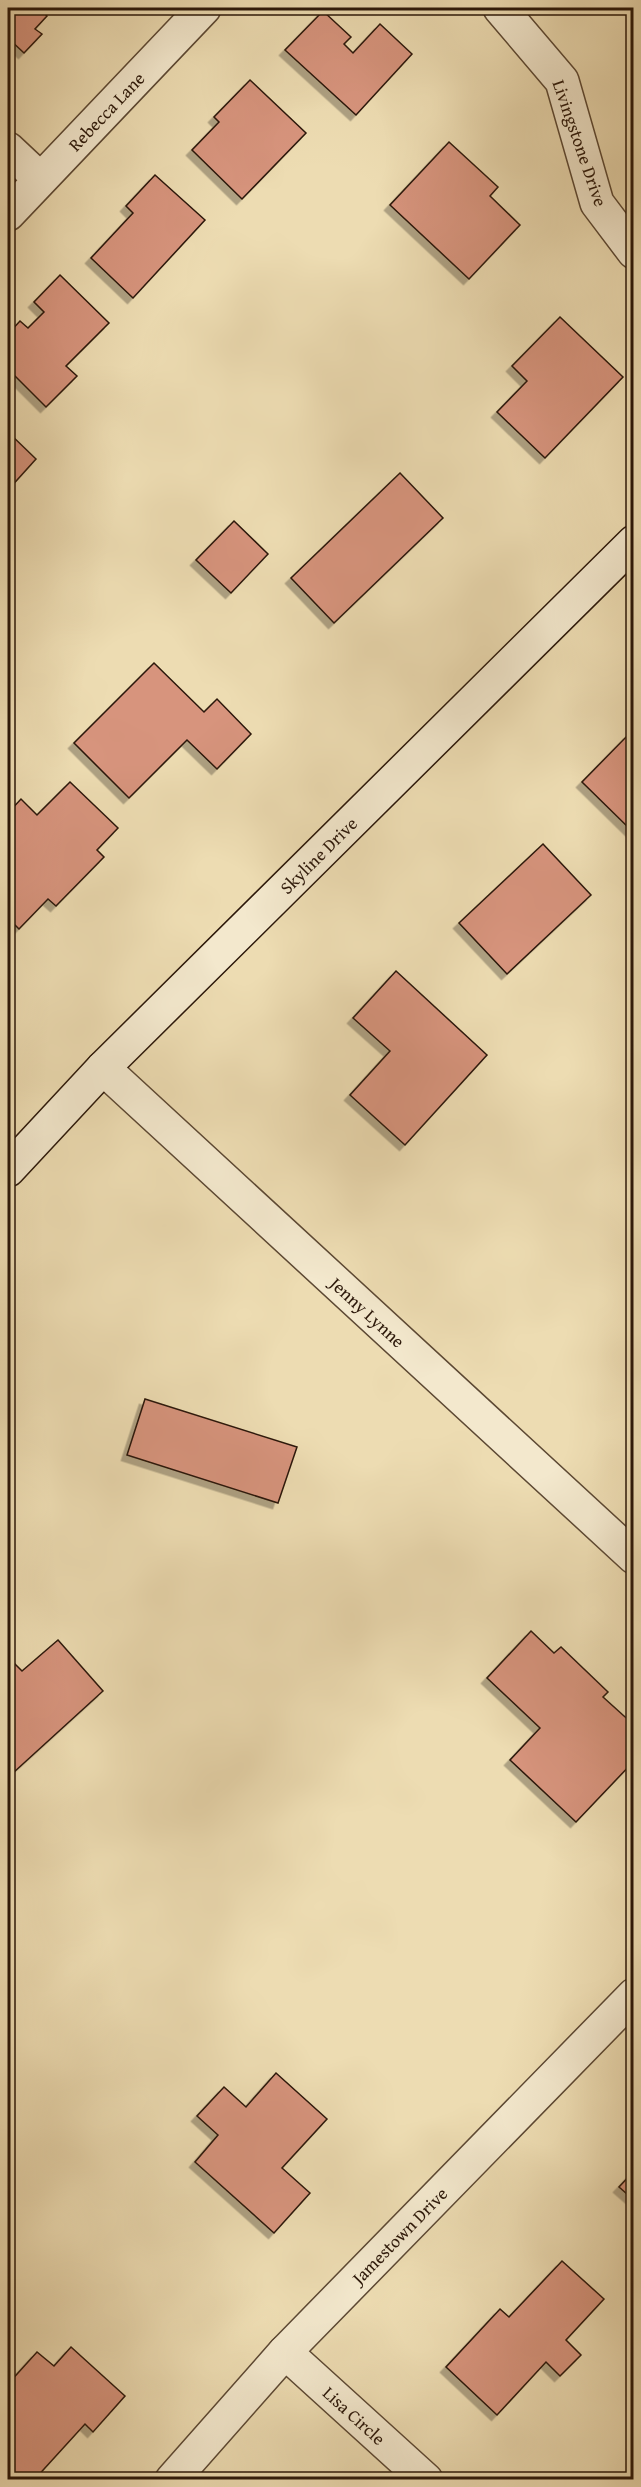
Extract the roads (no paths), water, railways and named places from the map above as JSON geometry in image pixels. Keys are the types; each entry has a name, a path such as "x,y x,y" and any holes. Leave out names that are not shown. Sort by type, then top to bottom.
{"street":[{"name":"Rebecca Lane","path":"8,214 204,8"},
{"name":"Livingstone Drive","path":"501,8 562,81 597,203 633,252"},
{"path":"8,149 40,179"},
{"name":"Skyline Drive","path":"8,1170 103,1068 633,542"},
{"name":"Jenny Lynne","path":"103,1068 633,1557"},
{"name":"Jamestown Drive","path":"172,2480 285,2352 633,1995"},
{"name":"Lisa Circle","path":"285,2352 426,2480"}]}
